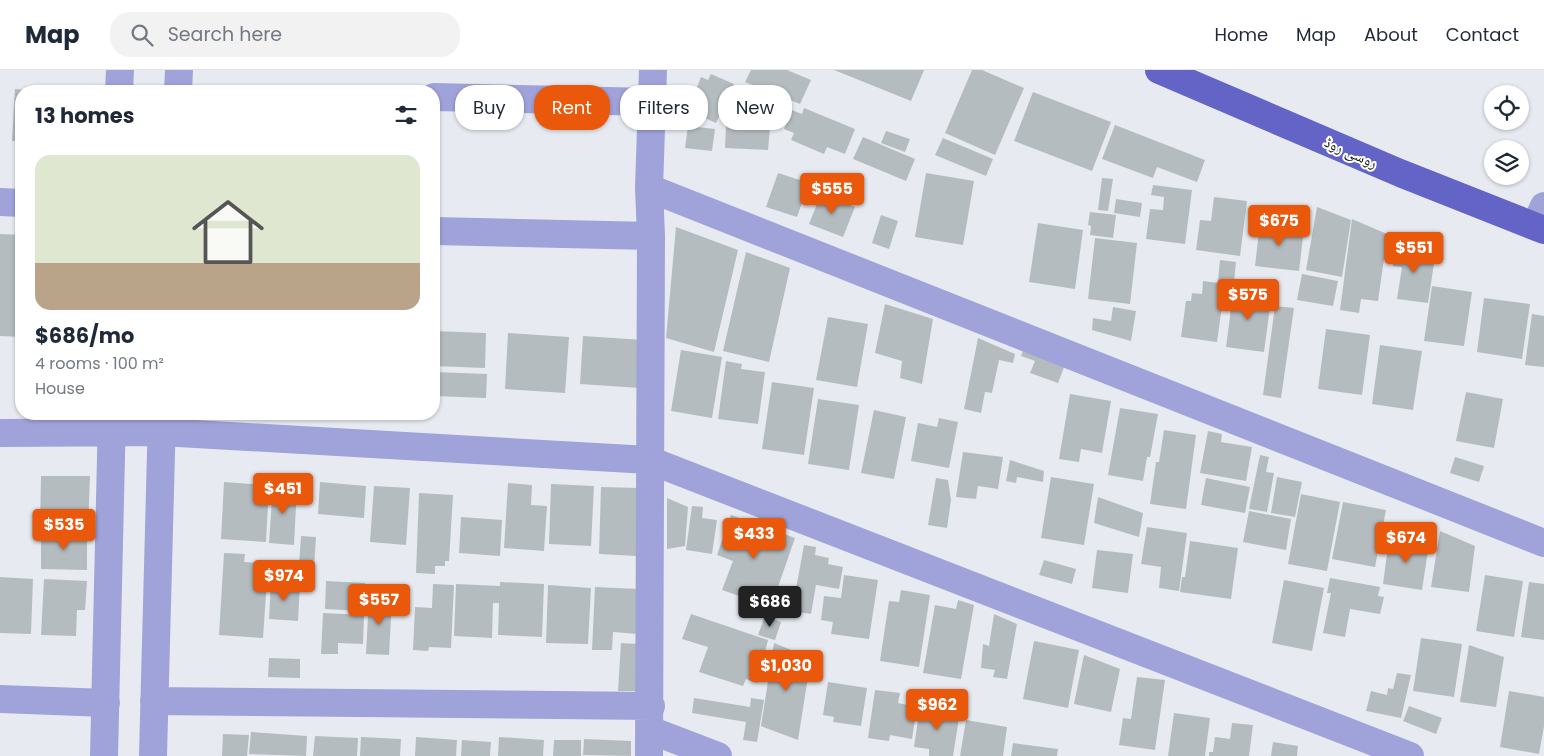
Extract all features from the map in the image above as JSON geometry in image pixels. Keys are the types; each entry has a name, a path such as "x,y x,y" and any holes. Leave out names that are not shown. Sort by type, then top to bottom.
{"main road":[{"name":"روسی روڈ","path":"1159,70 1200,78 1400,173 1541,221"}],"street":[{"path":"119,85 120,70"},
{"path":"178,70 178,85"},
{"path":"652,85 653,70"},
{"path":"440,97 620,101"},
{"path":"650,130 650,731"},
{"path":"649,188 1544,543"},
{"path":"0,202 15,202"},
{"path":"440,231 651,236"},
{"path":"153,756 161,423"},
{"path":"0,433 112,424 161,423 649,460 1410,756"},
{"path":"104,756 112,424"},
{"path":"0,699 106,703"},
{"path":"154,701 650,731 718,756"}],"building":[{"path":"751,70 787,70 811,80 800,104 792,101 792,85 752,85 745,82"},
{"path":"834,70 924,70 911,101"},
{"path":"972,70 982,70 1024,88 995,155 945,133"},
{"path":"711,74 734,84 718,85 718,119 716,123 708,119 708,85 698,85 701,77 708,80"},
{"path":"15,89 15,141 12,141"},
{"path":"1033,92 1111,122 1092,171 1014,141"},
{"path":"804,108 855,129 845,154 827,147 824,154 791,140 794,133 786,130 792,130 792,110 802,114"},
{"path":"1115,125 1205,160 1197,182 1157,167 1153,178 1102,159"},
{"path":"715,129 712,151 685,148 687,130"},
{"path":"726,130 770,130 768,150 725,148"},
{"path":"886,131 910,139 905,152 881,143"},
{"path":"863,137 915,159 906,181 853,159"},
{"path":"943,138 993,159 986,176 935,155"},
{"path":"778,173 809,183 797,217 766,207"},
{"path":"926,173 974,181 963,245 915,237"},
{"path":"1102,178 1113,179 1108,211 1098,210"},
{"path":"1153,185 1192,190 1185,244 1146,239 1150,209 1163,210 1164,197 1151,195"},
{"path":"821,194 855,207 843,237 809,224"},
{"path":"1214,197 1247,201 1240,256 1196,250 1200,220 1211,221"},
{"path":"1116,199 1142,203 1140,217 1114,213"},
{"path":"1317,207 1351,220 1342,277 1306,270"},
{"path":"1090,212 1116,215 1113,238 1090,235 1091,226 1088,225"},
{"path":"881,215 898,221 889,249 872,243"},
{"path":"1352,219 1394,237 1391,260 1384,259 1378,301 1361,299 1359,313 1340,310"},
{"path":"1038,223 1083,230 1075,289 1029,282"},
{"path":"1260,223 1304,229 1299,271 1255,266"},
{"path":"676,227 738,250 714,352 666,338"},
{"path":"0,234 15,235 15,337 0,336"},
{"path":"1095,238 1137,243 1130,304 1088,299"},
{"path":"1396,242 1435,257 1428,303 1397,299 1402,267 1393,266"},
{"path":"746,252 790,268 769,362 723,351"},
{"path":"1220,260 1236,262 1234,282 1218,281"},
{"path":"1302,274 1338,281 1333,306 1297,300"},
{"path":"1203,281 1225,284 1217,342 1181,337 1186,301 1191,301 1192,293 1202,294"},
{"path":"1234,286 1250,288 1248,297 1271,300 1264,352 1226,347"},
{"path":"1432,286 1472,292 1464,346 1424,341"},
{"path":"1484,298 1530,304 1522,359 1477,352"},
{"path":"885,304 933,319 922,384 900,378 902,361 875,353"},
{"path":"1275,306 1294,308 1281,398 1263,395"},
{"path":"1113,307 1136,311 1131,341 1092,330 1093,318 1111,321"},
{"path":"1532,314 1544,316 1544,367 1525,365"},
{"path":"828,317 868,324 857,387 816,380"},
{"path":"1326,329 1370,335 1362,395 1318,389"},
{"path":"440,331 486,333 485,368 440,366"},
{"path":"508,333 569,337 565,393 505,389"},
{"path":"583,336 644,340 640,388 580,384"},
{"path":"978,338 1015,354 1013,363 999,360 992,393 985,392 981,413 964,409"},
{"path":"1380,345 1422,351 1413,410 1372,404"},
{"path":"1024,348 1066,362 1058,383 1030,373 1035,361 1021,356"},
{"path":"681,350 722,357 712,418 671,411"},
{"path":"726,361 742,364 741,369 765,372 758,424 718,419"},
{"path":"440,372 487,374 486,398 440,396"},
{"path":"772,382 814,388 804,455 762,449"},
{"path":"1466,392 1503,399 1494,448 1456,441"},
{"path":"1070,394 1111,401 1102,453 1081,449 1079,462 1059,459"},
{"path":"818,399 859,405 849,470 808,464"},
{"path":"1120,408 1158,414 1150,457 1147,457 1143,481 1108,475"},
{"path":"874,410 906,417 894,479 861,473"},
{"path":"939,418 958,422 949,468 911,461 918,423 937,427"},
{"path":"1164,430 1196,435 1186,509 1150,504 1156,462 1159,462"},
{"path":"1208,431 1222,434 1221,442 1252,447 1246,481 1200,473"},
{"path":"963,452 1003,457 998,489 978,486 976,499 956,497"},
{"path":"1260,455 1269,457 1266,472 1274,473 1267,512 1249,509"},
{"path":"1455,457 1484,466 1479,482 1450,473"},
{"path":"1010,460 1044,471 1043,482 1017,477 1016,483 1006,481"},
{"path":"41,476 90,476 88,529 40,528"},
{"path":"1051,477 1094,484 1084,545 1041,538"},
{"path":"1277,477 1302,482 1295,517 1271,513"},
{"path":"936,478 948,480 951,500 947,528 928,525"},
{"path":"1206,478 1250,487 1245,513 1201,505"},
{"path":"224,482 269,485 266,542 221,539"},
{"path":"320,482 366,486 364,518 318,514"},
{"path":"508,483 532,485 531,505 547,506 544,551 504,548"},
{"path":"273,484 297,486 294,545 269,543"},
{"path":"551,484 594,486 591,546 549,544"},
{"path":"374,486 410,488 406,545 370,542"},
{"path":"601,487 639,488 636,556 599,554"},
{"path":"419,493 453,495 449,561 445,561 445,566 435,566 435,574 416,573"},
{"path":"1301,494 1340,502 1327,571 1288,564"},
{"path":"1098,497 1143,513 1139,537 1094,523"},
{"path":"667,498 688,507 685,546 667,549"},
{"path":"1343,502 1386,510 1375,567 1332,559"},
{"path":"692,506 703,507 702,518 717,520 712,554 686,550"},
{"path":"1249,511 1291,519 1286,550 1243,542"},
{"path":"731,515 795,538 771,607 722,590 733,561 717,555"},
{"path":"461,517 502,520 500,556 459,553"},
{"path":"1147,527 1187,533 1179,591 1159,588 1161,567 1141,564"},
{"path":"41,531 87,532 87,570 41,569"},
{"path":"1440,531 1475,546 1469,592 1431,587"},
{"path":"301,536 316,537 313,583 267,580 263,638 219,635 224,553 245,554 244,562 299,566"},
{"path":"1389,539 1429,544 1422,590 1383,584"},
{"path":"1190,541 1238,548 1231,599 1180,592 1182,577 1185,577"},
{"path":"804,545 816,547 815,555 829,558 828,564 843,567 839,589 816,585 811,614 792,611"},
{"path":"1097,550 1133,554 1128,593 1092,588"},
{"path":"1044,560 1076,569 1072,584 1039,575"},
{"path":"844,575 878,580 869,639 831,634 833,622 821,620 824,596 841,598"},
{"path":"1485,575 1523,581 1514,637 1476,631"},
{"path":"0,577 33,579 31,634 0,633"},
{"path":"1330,578 1380,587 1378,596 1384,597 1380,614 1350,609 1345,637 1323,633 1331,593 1327,593"},
{"path":"44,579 87,581 85,610 77,610 76,636 41,635"},
{"path":"1284,580 1324,588 1312,651 1272,643"},
{"path":"326,581 365,583 363,611 325,609"},
{"path":"271,582 300,584 298,621 269,619"},
{"path":"500,582 544,584 542,637 498,635 499,603 493,603 492,638 454,636 456,584 500,586"},
{"path":"1529,582 1544,584 1544,640 1521,637"},
{"path":"433,584 454,585 451,648 429,647 428,651 413,650 415,607 432,608"},
{"path":"548,585 591,588 588,644 546,643"},
{"path":"595,587 639,589 637,634 613,632 612,650 592,650"},
{"path":"901,590 930,595 919,667 880,661 889,601 899,602"},
{"path":"369,597 392,598 389,655 366,654"},
{"path":"958,600 974,605 961,679 923,673 935,605 956,609"},
{"path":"323,613 364,615 363,644 338,643 338,654 321,654"},
{"path":"691,614 768,640 757,683 746,679 743,686 699,672 708,647 682,639"},
{"path":"994,614 1017,624 1007,679 993,677 995,670 981,668 983,644 989,646"},
{"path":"765,616 781,622 775,640 758,635"},
{"path":"1421,638 1462,644 1454,697 1413,691"},
{"path":"1034,641 1079,650 1068,708 1023,699"},
{"path":"621,643 638,644 636,691 618,691"},
{"path":"774,643 811,658 798,740 761,726"},
{"path":"1469,645 1504,657 1496,707 1460,702"},
{"path":"1084,655 1120,669 1111,712 1074,704"},
{"path":"269,658 300,659 300,678 268,677"},
{"path":"1397,673 1411,675 1401,718 1366,711 1371,691 1387,695 1388,688 1393,689"},
{"path":"1137,677 1165,680 1155,750 1119,745 1123,718 1131,719"},
{"path":"828,682 867,688 861,726 833,722 834,717 823,715"},
{"path":"875,690 900,693 898,703 917,707 912,739 890,735 889,741 868,738"},
{"path":"1509,691 1544,697 1544,726 1539,754 1500,747"},
{"path":"694,698 750,707 751,698 764,700 757,742 743,740 746,722 692,713"},
{"path":"920,706 960,712 953,756 929,756 929,749 914,747"},
{"path":"1409,706 1442,718 1436,734 1403,721"},
{"path":"1174,713 1210,718 1205,756 1168,756"},
{"path":"966,720 1007,727 1003,756 960,756"},
{"path":"1232,723 1253,725 1249,756 1209,756 1209,752 1213,752 1215,737 1230,739"},
{"path":"251,732 307,736 306,756 249,754"},
{"path":"223,734 249,735 247,756 222,756"},
{"path":"315,736 358,738 357,756 313,756"},
{"path":"361,737 401,739 400,756 360,756"},
{"path":"416,737 457,740 456,756 415,756"},
{"path":"499,737 544,740 543,756 498,756"},
{"path":"584,739 631,741 631,756 583,755"},
{"path":"462,740 491,742 490,756 461,756"},
{"path":"554,740 581,740 581,756 553,756"},
{"path":"1273,742 1298,746 1297,756 1271,756"},
{"path":"1013,743 1058,749 1057,756 1011,756"}]}
